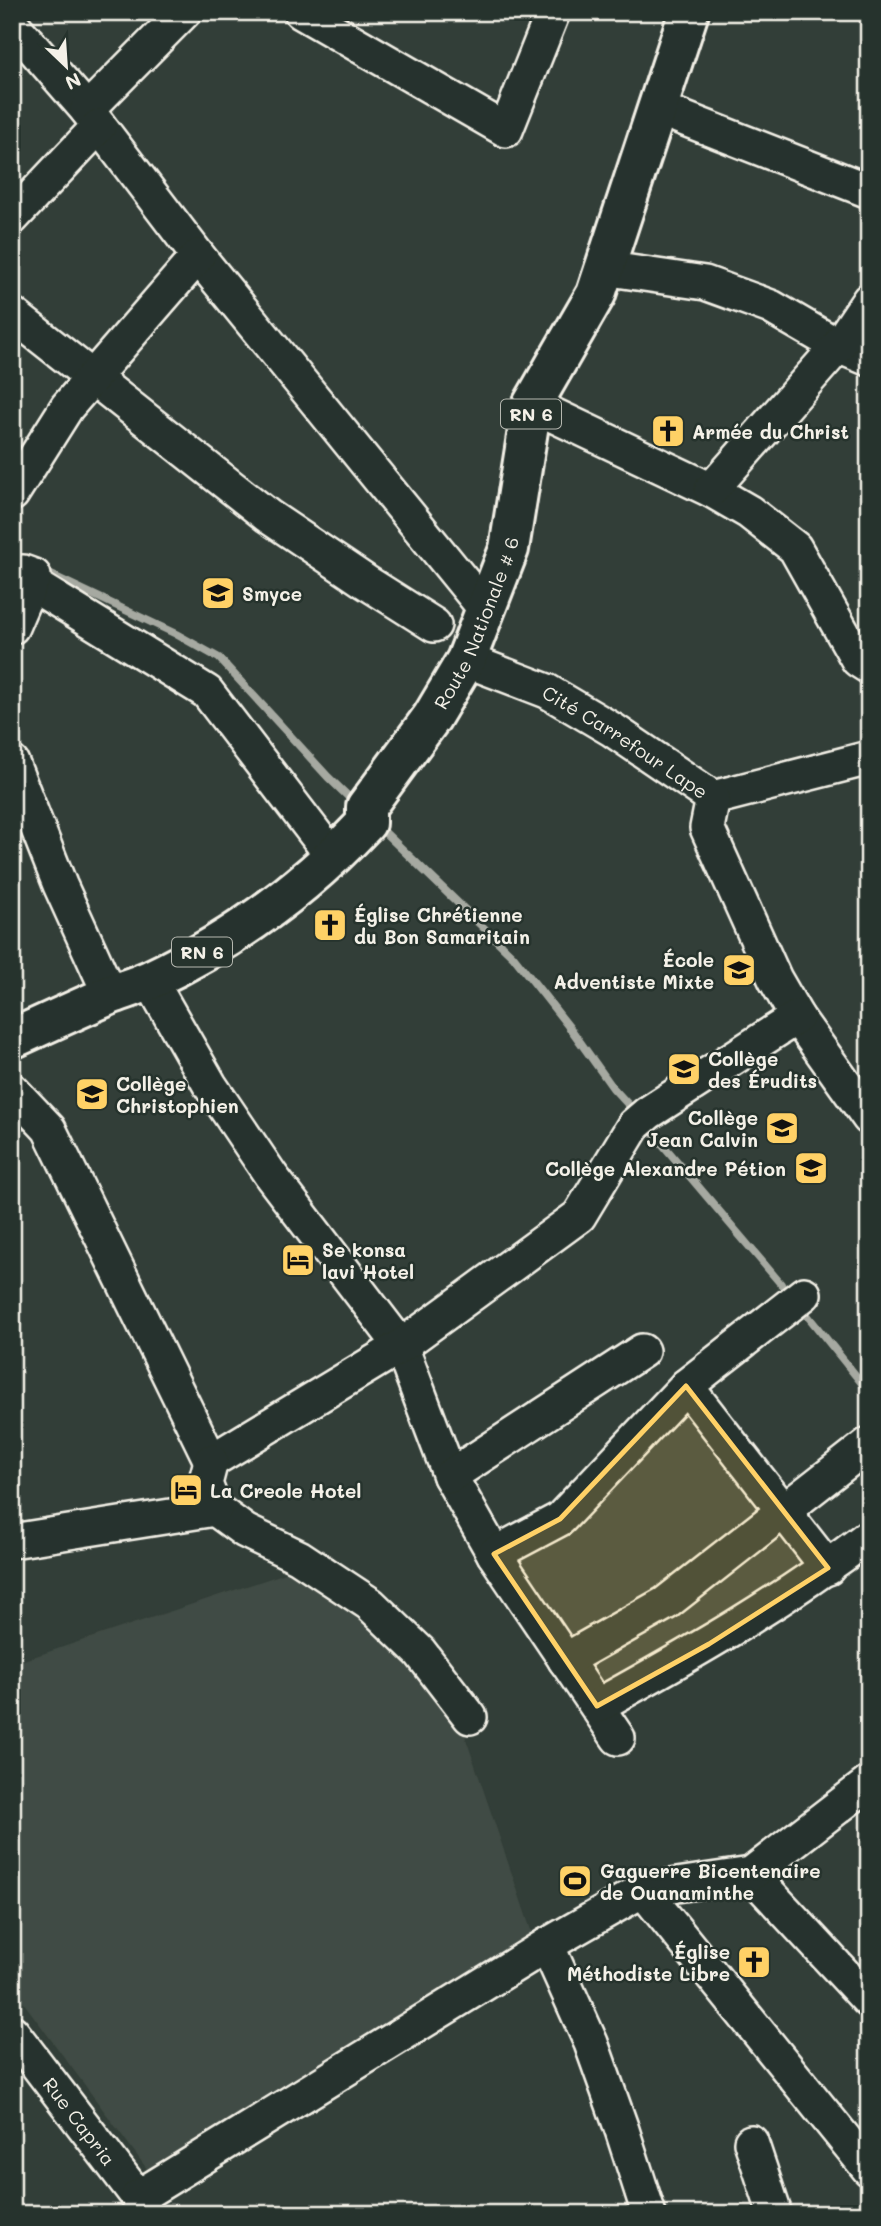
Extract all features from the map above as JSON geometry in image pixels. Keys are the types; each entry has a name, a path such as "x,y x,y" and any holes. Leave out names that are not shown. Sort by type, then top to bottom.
{"main road":[{"name":"Route Nationale # 6","path":"12,1039 149,980 194,957 277,905 333,858 366,815 432,717 466,660 509,550 532,405 596,294 689,12"}],"street":[{"path":"14,212 184,12"},
{"path":"301,12 506,130 552,12"},
{"path":"12,24 93,118 198,256 486,610"},
{"path":"657,108 869,191"},
{"path":"12,494 67,407 198,256"},
{"path":"603,268 705,283 771,307 838,346 869,359"},
{"path":"711,490 838,346 869,300"},
{"path":"12,314 268,516 434,625"},
{"path":"532,405 711,490 749,512 795,548 858,660 869,667"},
{"path":"12,627 21,576 208,692 333,858"},
{"name":"Cité Carrefour Lape","path":"466,660 547,691 613,730 713,798 866,766"},
{"path":"12,763 60,885 110,995"},
{"path":"713,798 707,828 775,979 797,1017 869,1118"},
{"path":"149,980 210,1085 272,1177 401,1346 450,1476 494,1555 618,1738"},
{"path":"211,1461 401,1346 579,1216 641,1119 797,1017"},
{"path":"12,1090 49,1129 211,1461 205,1484 215,1508 245,1531 299,1557 370,1604 420,1652 470,1717"},
{"path":"494,1555 560,1519 686,1386 804,1294"},
{"path":"450,1476 642,1351"},
{"path":"686,1386 828,1567"},
{"path":"565,1660 666,1603 869,1444"},
{"path":"12,1541 215,1508"},
{"path":"597,1706 709,1644 828,1567 869,1536"},
{"path":"141,2205 547,1945 643,1890 751,1874 869,1783"},
{"path":"751,1874 869,2001"},
{"path":"643,1890 869,2169"},
{"path":"547,1945 591,2043 649,2214"},
{"name":"Rue Capria","path":"12,2032 141,2205"},
{"path":"751,2142 775,2214"}],"highlighted area":[{"path":"686,1386 828,1568 709,1644 597,1706 494,1554 560,1519"}],"shaded area":[{"path":"334,1557 440,1662 536,1945 153,2177 12,1987 12,1664"}],"waterway":[{"path":"41,570 176,634 219,658 357,805"},
{"path":"376,824 513,956 613,1088 636,1113"},
{"path":"647,1126 781,1284"},
{"path":"803,1310 869,1392"}],"place":[{"name":"Armée du Christ","path":"668,431"},
{"name":"Smyce","path":"218,593"},
{"name":"Église Chrétienne du Bon Samaritain","path":"330,925"},
{"name":"École Adventiste Mixte","path":"739,970"},
{"name":"Collège des Érudits","path":"684,1069"},
{"name":"Collège Christophien","path":"92,1094"},
{"name":"Collège Jean Calvin","path":"782,1128"},
{"name":"Collège Alexandre Pétion","path":"811,1168"},
{"name":"Se konsa lavi Hotel","path":"298,1260"},
{"name":"La Creole Hotel","path":"186,1490"},
{"name":"Gaguerre Bicentenaire de Ouanaminthe","path":"575,1881"},
{"name":"Église Méthodiste Libre","path":"754,1962"}]}
